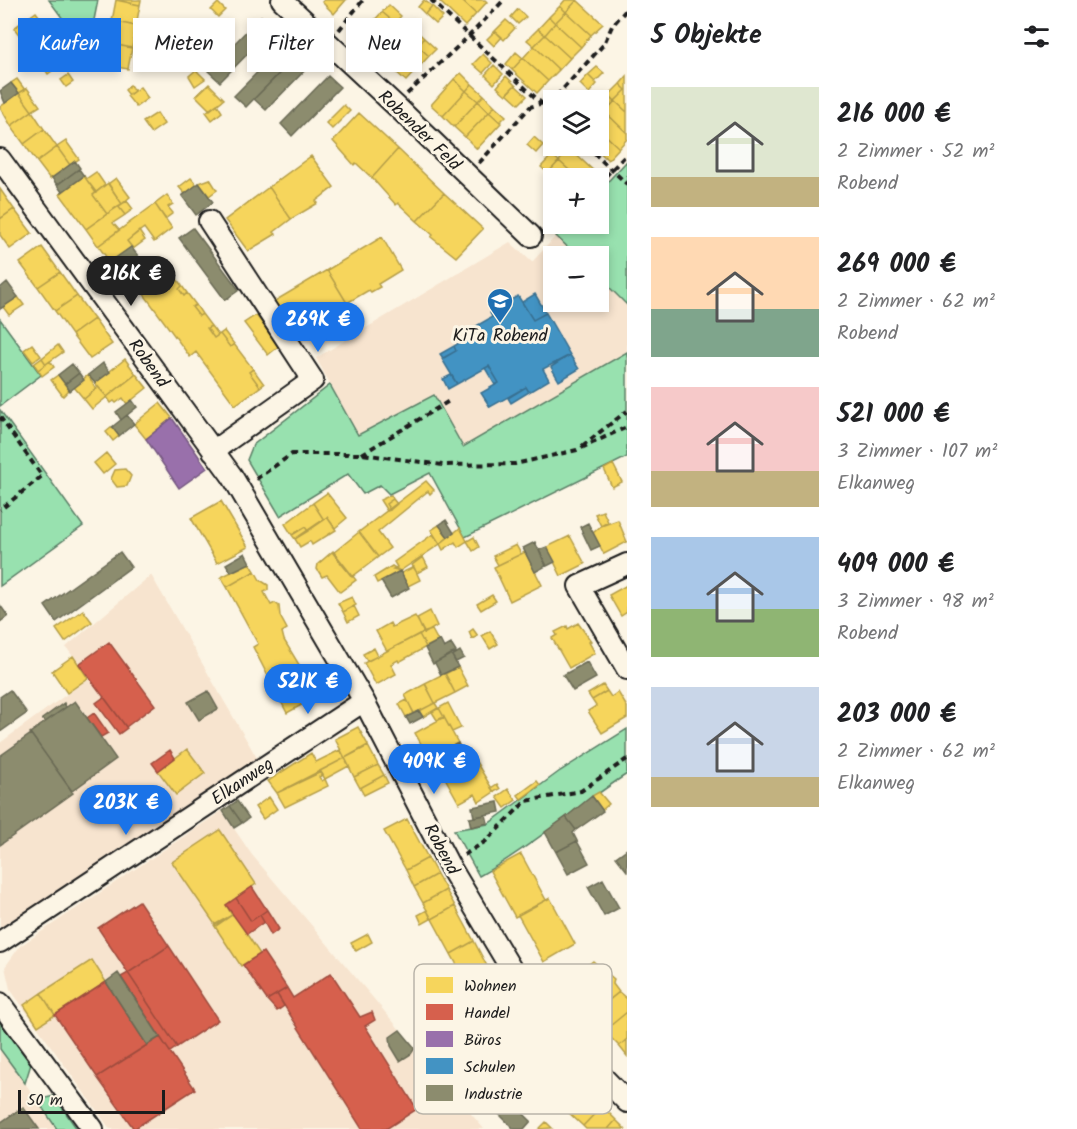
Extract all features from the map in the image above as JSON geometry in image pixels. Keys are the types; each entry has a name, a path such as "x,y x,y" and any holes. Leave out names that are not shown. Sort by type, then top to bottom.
{"street":[{"name":"Robender Feld","path":"282,0 301,18"},
{"name":"Robender Feld","path":"334,49 531,236"},
{"name":"Robend","path":"0,159 240,489 364,701 449,865 509,964"},
{"path":"209,221 313,380 213,451"},
{"path":"627,564 579,586 627,669"},
{"name":"Elkanweg","path":"0,942 364,701"},
{"path":"0,1003 93,1129"},
{"name":"Robend","path":"612,1087 627,1102"}],"path":[{"path":"334,36 363,0"},
{"path":"431,0 542,104"},
{"path":"395,105 504,0"},
{"path":"467,175 530,107 553,100 604,44 612,26 627,9"},
{"path":"609,173 627,154"},
{"path":"597,156 627,184"},
{"path":"362,454 449,401"},
{"path":"577,450 627,411"},
{"path":"0,417 42,476 0,510"},
{"path":"240,489 292,454 362,454 443,465 515,464 577,450 627,427"},
{"path":"449,865 486,841 526,801 581,790 627,759"}],"shaded area":[{"name":"KiTa Robend","path":"556,236 566,246 547,246"},
{"name":"KiTa Robend","path":"510,242 532,262 543,250 543,312 609,312 609,287 627,305 627,352 463,447 434,395 358,435 316,358"},
{"path":"151,575 257,758 0,928 0,743 89,678 66,647"},
{"path":"222,811 252,855 414,1046 414,1114 471,1114 484,1129 110,1129 10,989 5,967 20,946"},
{"path":"0,1049 25,1083 57,1129 0,1129"}],"green space":[{"path":"49,0 98,0 94,18 62,18"},
{"path":"627,161 627,305 609,287 609,246 566,246 556,236 558,234 609,234 609,180"},
{"path":"0,319 41,375 0,406"},
{"path":"627,352 627,457 465,537 430,473 389,494 380,485 363,494 348,474 280,516 247,460 253,445 330,385 358,435 434,395 463,447"},
{"path":"0,410 83,526 0,586"},
{"path":"627,729 627,774 499,865 479,876 454,830 488,824 560,771"},
{"path":"0,1022 31,1064 25,1083 0,1049"},
{"path":"54,1096 77,1129 57,1129 37,1100"}],"building: Wohnen":[{"path":"116,0 140,5 138,18 133,18 133,25 121,23 121,18 113,18"},
{"path":"116,0 141,0 140,5"},
{"path":"324,0 346,0 334,14 322,2"},
{"path":"424,0 432,6 425,14 418,7"},
{"path":"442,0 461,0 476,14 465,26 440,2"},
{"path":"461,0 485,0 487,2 476,14"},
{"path":"565,0 577,0 566,12 560,6"},
{"path":"577,0 603,24 591,35 566,12"},
{"path":"218,3 225,10 218,17 211,10"},
{"path":"389,5 401,16 389,18 382,12"},
{"path":"432,6 443,17 436,24 425,14"},
{"path":"560,6 566,12 555,23 549,17"},
{"path":"518,9 526,17 518,24 511,17"},
{"path":"36,12 40,18 28,18"},
{"path":"382,12 389,18 376,18"},
{"path":"566,12 591,35 581,47 555,23"},
{"path":"549,17 555,23 545,35 538,29"},
{"path":"506,20 515,28 504,40 495,31"},
{"path":"121,23 133,25 132,48 121,46"},
{"path":"555,23 581,47 570,58 545,35"},
{"path":"538,29 545,35 534,46 527,40"},
{"path":"495,31 502,37 494,46 487,39"},
{"path":"545,35 570,58 559,70 534,46"},
{"path":"424,38 436,49 429,56 422,50"},
{"path":"121,46 132,48 128,69 121,68"},
{"path":"534,46 559,70 548,81 523,58"},
{"path":"422,50 429,56 422,64"},
{"path":"516,52 523,58 512,70 506,64"},
{"path":"483,54 492,63 483,73 473,64"},
{"path":"523,58 548,81 537,93 512,70"},
{"path":"494,65 503,74 494,84 485,75"},
{"path":"597,67 604,73 595,82 588,75"},
{"path":"198,72 205,79 195,86 189,76"},
{"path":"396,72 414,72 406,81"},
{"path":"461,73 472,84 466,91 454,79"},
{"path":"68,75 73,82 66,87 61,80"},
{"path":"588,75 597,84 592,90 586,90 580,84"},
{"path":"506,76 515,85 506,95 497,87"},
{"path":"627,76 627,89 626,90 620,84"},
{"path":"17,79 25,90 19,93 11,83"},
{"path":"454,79 466,91 443,116 431,105"},
{"path":"209,84 224,99 210,110 196,96"},
{"path":"472,84 484,95 478,101 466,91"},
{"path":"620,84 626,90 615,101 609,95"},
{"path":"130,85 134,91 129,95 125,90"},
{"path":"515,85 527,96 519,104 507,93"},
{"path":"140,87 148,98 136,107 127,96"},
{"path":"27,88 40,106 32,111 19,93"},
{"path":"627,90 627,112 615,101"},
{"path":"466,91 478,101 454,127 443,116"},
{"path":"19,93 32,111 11,126 0,107"},
{"path":"484,95 495,106 489,112 478,101"},
{"path":"609,95 615,101 609,108"},
{"path":"478,101 489,112 465,137 454,127"},
{"path":"615,101 627,112 627,133 609,116 609,108"},
{"path":"217,104 222,112 212,120 206,112"},
{"path":"344,105 350,111 332,129 326,123"},
{"path":"495,106 506,116 500,122 489,112"},
{"path":"32,111 44,129 24,144 11,126"},
{"path":"489,112 501,123 477,149 465,137"},
{"path":"157,113 164,124 151,133 143,122"},
{"path":"359,113 398,149 372,178 356,163 354,165 333,141"},
{"path":"609,116 627,133 627,139 619,148 609,138"},
{"path":"44,129 57,147 37,162 24,144"},
{"path":"534,137 543,145 536,153 527,145"},
{"path":"609,138 619,148 608,160 604,156 609,156"},
{"path":"66,141 79,159 70,165 57,147"},
{"path":"57,147 70,165 50,179 37,162"},
{"path":"398,149 444,193 417,221 398,203 396,205 372,178"},
{"path":"311,156 334,187 316,201 318,203 291,219 269,187"},
{"path":"551,156 559,161 553,168 541,167"},
{"path":"564,156 578,156 591,168 567,168 559,161"},
{"path":"559,161 567,168 553,168"},
{"path":"96,172 105,185 96,192 86,179"},
{"path":"84,176 96,193 93,195 107,214 86,229 60,194"},
{"path":"116,178 130,197 122,204 108,184"},
{"path":"191,178 197,185 185,194 179,187"},
{"path":"210,179 217,190 209,196 199,183"},
{"path":"108,183 122,204 107,214 93,195"},
{"path":"269,187 291,219 274,232 276,234 248,251 225,220"},
{"path":"0,189 14,209 0,219"},
{"path":"444,193 483,229 456,257 431,237 433,235 417,221"},
{"path":"167,195 173,204 168,207 173,213 165,219 155,204"},
{"path":"127,201 133,209 125,215 118,206"},
{"path":"155,204 172,228 154,242 144,228 127,241 132,247 110,262 98,246"},
{"path":"118,206 125,215 113,223 119,230 98,246 86,229"},
{"path":"14,209 32,233 10,249 0,235 0,219"},
{"path":"139,231 145,240 133,249 127,241"},
{"path":"382,237 401,270 378,284 380,287 371,292 369,290 347,303 327,270"},
{"path":"42,247 60,272 38,287 20,263"},
{"path":"160,257 172,272 168,275 157,260"},
{"path":"157,260 168,275 172,272 182,286 179,289 184,296 187,293 196,305 192,307 199,316 202,314 211,326 207,328 214,338 220,334 230,347 234,344 253,369 249,372 260,387 235,405 196,352 190,357 132,278"},
{"path":"327,270 347,303 325,316 326,319 293,336 273,302"},
{"path":"60,272 77,296 55,311 38,287"},
{"path":"182,286 187,293 184,296 179,289"},
{"path":"77,296 94,319 72,335 55,311"},
{"path":"18,297 24,305 9,315 3,307"},
{"path":"196,305 202,314 199,316 192,307"},
{"path":"256,315 279,346 268,355 244,323"},
{"path":"94,319 112,344 90,359 72,335"},
{"path":"211,326 218,335 214,338 207,328"},
{"path":"224,331 234,344 230,347 220,334"},
{"path":"32,344 41,356 33,362 24,350"},
{"path":"58,345 63,352 46,364 42,358"},
{"path":"42,358 46,364 38,370 34,364"},
{"path":"125,359 136,374 107,397 95,383"},
{"path":"50,361 54,367 42,376 38,370"},
{"path":"253,369 264,384 260,387 249,372"},
{"path":"136,374 147,388 127,404 123,398 116,403 114,401 111,403 107,397"},
{"path":"58,375 69,390 63,396 51,380"},
{"path":"88,375 96,389 84,399 74,387"},
{"path":"98,387 107,397 92,409 84,399"},
{"path":"160,403 172,418 146,439 134,424"},
{"path":"112,427 119,436 113,441 106,432"},
{"path":"106,453 115,464 103,474 94,463"},
{"path":"613,464 622,482 612,487 604,469"},
{"path":"125,469 131,476 127,486 117,487 111,479 115,470"},
{"path":"426,481 434,490 430,494 428,491 378,532 390,548 378,557 359,532"},
{"path":"327,493 347,518 335,528 327,517 324,520 313,503"},
{"path":"391,495 393,499 386,504 390,510 387,511 380,500"},
{"path":"393,499 397,504 390,510 386,504"},
{"path":"221,501 248,547 217,563 191,518"},
{"path":"313,503 324,520 308,531 305,527 292,535 285,524"},
{"path":"603,511 608,522 601,526 595,514"},
{"path":"327,517 336,530 312,545 310,541 300,547 295,539"},
{"path":"618,520 627,542 604,554 593,533 601,526"},
{"path":"439,525 448,537 440,544 431,530"},
{"path":"305,527 308,531 295,539 292,535"},
{"path":"460,528 467,541 458,547 455,542 443,550 440,544"},
{"path":"359,532 378,557 352,577 333,553"},
{"path":"433,534 440,544 400,571 393,569 397,567 394,562"},
{"path":"570,536 585,564 561,576 547,547"},
{"path":"474,537 479,547 473,551 467,541"},
{"path":"516,545 521,554 498,565 493,556"},
{"path":"333,551 356,580 340,592 327,575 322,577 317,569 318,564"},
{"path":"525,552 542,585 510,601 494,567"},
{"path":"423,557 428,567 417,573 412,565"},
{"path":"250,563 255,571 227,587 221,577"},
{"path":"392,566 400,571 377,583 374,577"},
{"path":"414,567 420,580 408,586 401,573"},
{"path":"255,571 260,580 268,585 268,590 264,592 271,605 275,603 279,606 280,616 287,629 282,632 284,640 318,696 287,713 253,647 258,644 227,587"},
{"path":"627,585 627,612 621,616 609,595"},
{"path":"492,595 496,601 481,610 477,604"},
{"path":"352,597 356,605 343,612 338,603"},
{"path":"354,606 359,616 348,622 343,612"},
{"path":"83,610 92,622 65,642 56,629"},
{"path":"430,611 437,626 424,634 417,618"},
{"path":"415,616 424,632 387,651 376,631 390,623 392,627"},
{"path":"578,623 591,641 589,642 595,653 569,668 552,638 557,635 555,632 567,626 568,629"},
{"path":"473,629 478,636 472,639 469,632"},
{"path":"432,630 438,641 426,647 419,634"},
{"path":"490,631 498,644 490,649 482,636"},
{"path":"419,634 426,647 391,664 396,674 376,685 364,663"},
{"path":"374,648 378,656 367,661 363,654"},
{"path":"73,656 88,678 67,693 52,671"},
{"path":"458,667 468,686 455,693 445,674"},
{"path":"445,673 455,693 435,703 425,683"},
{"path":"425,684 435,703 414,714 405,695"},
{"path":"603,685 607,691 592,700 588,694"},
{"path":"607,691 611,697 618,692 627,707 627,718 602,733 588,711 596,706 592,700"},
{"path":"407,700 414,713 406,717 399,704"},
{"path":"435,703 438,708 423,717 419,711"},
{"path":"448,703 461,728 452,732 439,708"},
{"path":"439,708 444,717 437,720 432,712"},
{"path":"444,717 458,743 429,758 415,733"},
{"path":"358,727 368,745 345,758 335,739"},
{"path":"368,746 378,765 354,777 345,758"},
{"path":"187,749 205,773 176,795 158,771"},
{"path":"340,750 345,758 277,793 268,781 311,753 316,762"},
{"path":"345,758 349,766 325,779 320,771"},
{"path":"475,760 494,792 479,802 475,794 459,803 444,776"},
{"path":"378,765 384,775 360,788 354,777"},
{"path":"321,772 323,775 319,777 322,781 325,779 328,786 285,807 277,793"},
{"path":"384,775 388,783 364,795 360,788"},
{"path":"537,781 540,785 521,799 518,795"},
{"path":"497,784 500,789 494,792 491,788"},
{"path":"508,789 516,800 505,808 497,797"},
{"path":"599,792 609,804 602,810 592,796"},
{"path":"269,797 277,809 263,819 255,807"},
{"path":"407,819 428,858 406,870 384,831"},
{"path":"220,830 256,884 226,905 232,915 216,926 172,862"},
{"path":"521,854 546,900 515,917 490,871"},
{"path":"428,858 437,874 414,887 406,870"},
{"path":"437,874 446,890 423,903 414,887"},
{"path":"446,890 455,906 432,919 423,903"},
{"path":"550,898 575,944 544,962 518,915"},
{"path":"455,906 474,941 451,954 432,919"},
{"path":"427,910 431,919 422,924 418,915"},
{"path":"232,912 260,954 241,966 214,925 232,915"},
{"path":"368,934 372,942 356,951 351,943"},
{"path":"474,941 486,964 457,964 451,954"},
{"path":"92,960 106,982 55,1015 41,993"},
{"path":"612,977 613,984 619,992 612,998"},
{"path":"619,992 627,999 627,1012 612,1024 612,998"},
{"path":"41,993 55,1015 38,1026 24,1005"},
{"path":"627,1012 627,1039 619,1046 612,1039 612,1024"},
{"path":"627,1040 627,1056 619,1046"},
{"path":"570,1114 594,1114 583,1126"},
{"path":"594,1114 610,1114 616,1120 608,1129 586,1129 583,1126"},
{"path":"616,1120 625,1129 608,1129"},
{"path":"546,1122 552,1128 539,1129"}],"building: Handel":[{"path":"109,642 155,705 126,727 79,664"},
{"path":"104,697 127,728 119,734 96,703"},
{"path":"94,713 108,733 101,737 87,718"},
{"path":"170,750 175,758 158,771 152,763"},
{"path":"252,887 267,910 251,921 236,898"},
{"path":"236,898 251,921 260,915 264,922 247,934 226,905"},
{"path":"139,901 169,946 128,973 98,928"},
{"path":"267,910 279,929 271,935 260,915"},
{"path":"169,946 218,1020 177,1047 128,973"},
{"path":"263,952 287,988 267,1000 243,965"},
{"path":"128,973 177,1047 170,1052 121,977"},
{"path":"331,973 360,1017 372,1012 375,1020 365,1026 414,1104 414,1111 386,1129 362,1129 277,994 287,988 293,998"},
{"path":"106,982 147,1045 97,1077 55,1015"},
{"path":"277,994 284,1006 277,1011 267,1000"},
{"path":"160,1037 195,1089 134,1129 97,1077"}],"building: Büros":[{"path":"172,418 207,468 179,488 146,439"}],"building: Schulen":[{"path":"535,294 543,312 546,313 533,320 522,302"},
{"path":"518,296 533,320 546,313 570,355 543,369 549,380 529,392 526,387 490,407 481,393 499,383 489,366 457,384 442,359 456,351 454,346 481,330 478,325 506,309 503,304"},
{"path":"503,304 506,309 492,317 490,313"},
{"path":"478,325 481,330 467,338 465,333"},
{"path":"454,346 456,351 443,358 440,354"},
{"path":"570,355 579,369 559,381 551,367"},
{"path":"489,366 499,383 495,385 485,368"},
{"path":"451,375 457,384 448,389 443,379"},
{"path":"526,387 529,392 511,403 508,398"}],"building: Industrie":[{"path":"247,31 247,54 235,67 235,43"},
{"path":"209,72 230,72 220,82"},
{"path":"258,72 280,72 246,107 234,96"},
{"path":"281,72 303,72 266,110 254,99"},
{"path":"328,76 340,87 292,136 281,124"},
{"path":"11,83 19,93 5,103 0,91"},
{"path":"75,161 80,168 57,185 52,178"},
{"path":"79,169 84,176 62,192 57,185"},
{"path":"199,183 213,202 196,215 182,196"},
{"path":"193,228 239,290 225,300 179,238"},
{"path":"131,247 139,257 117,273 110,262"},
{"path":"7,282 18,297 0,309 0,288"},
{"path":"103,363 110,372 95,383 88,375"},
{"path":"72,364 79,373 65,384 58,375"},
{"path":"79,373 84,380 70,391 65,384"},
{"path":"132,400 137,407 121,420 116,412"},
{"path":"127,415 134,424 119,436 112,427"},
{"path":"446,520 454,533 448,537 439,525"},
{"path":"588,523 600,546 591,550 580,527"},
{"path":"535,542 546,566 535,572 523,548"},
{"path":"547,547 555,562 547,566 539,550"},
{"path":"120,552 131,567 56,622 45,606"},
{"path":"245,553 250,563 231,572 226,564"},
{"path":"400,571 409,588 391,598 381,581"},
{"path":"0,605 8,616 0,622"},
{"path":"440,640 444,648 451,644 456,652 433,664 425,648"},
{"path":"460,651 464,658 456,662 452,656"},
{"path":"451,654 458,667 441,675 435,663"},
{"path":"587,662 596,678 573,691 563,675"},
{"path":"10,690 27,713 0,732 0,697"},
{"path":"208,691 218,709 199,720 188,702"},
{"path":"75,701 116,759 72,791 30,733"},
{"path":"64,703 66,707 45,722 42,719"},
{"path":"419,711 423,717 410,724 406,717"},
{"path":"31,734 73,793 0,845 0,756"},
{"path":"458,743 467,760 443,772 435,755"},
{"path":"592,796 603,811 576,830 566,817"},
{"path":"237,801 249,818 242,823 230,806"},
{"path":"498,802 500,812 474,817 472,807"},
{"path":"230,806 242,823 234,828 223,811"},
{"path":"486,815 488,823 471,827 469,818"},
{"path":"566,817 576,830 573,833 577,841 556,852 545,832"},
{"path":"577,841 589,863 568,874 556,852"},
{"path":"627,849 627,871 616,857"},
{"path":"603,879 619,908 604,916 588,887"},
{"path":"118,973 160,1037 147,1045 106,982"},
{"path":"400,1030 414,1050 400,1061 391,1046 390,1037"},
{"path":"23,1107 39,1129 0,1129 0,1123"},
{"path":"499,1114 524,1114 531,1121 524,1129 514,1129"}],"place":[{"name":"KiTa Robend","path":"500,324"}]}
